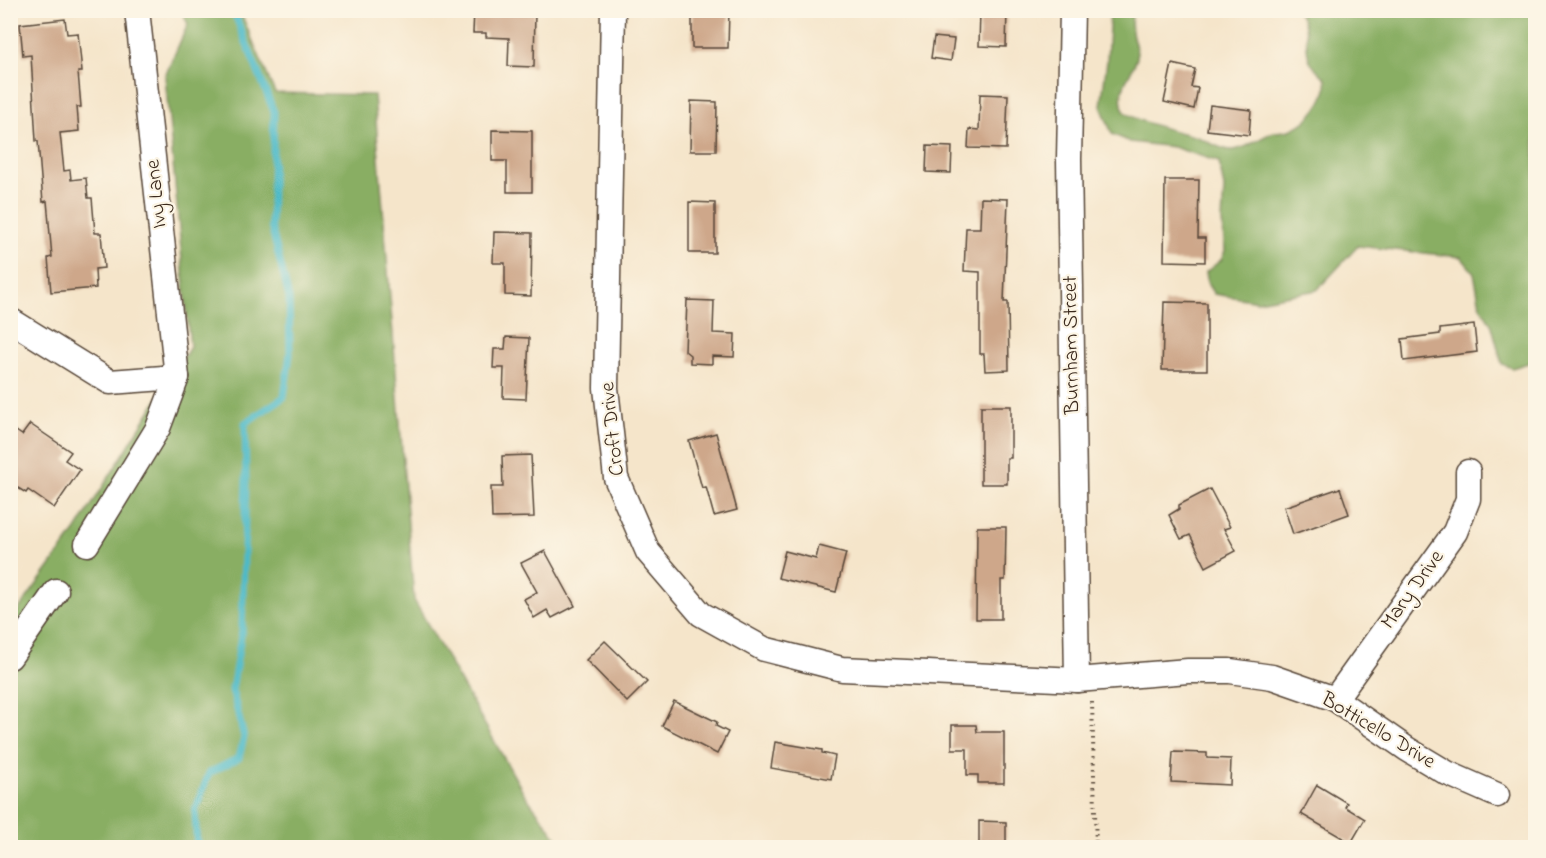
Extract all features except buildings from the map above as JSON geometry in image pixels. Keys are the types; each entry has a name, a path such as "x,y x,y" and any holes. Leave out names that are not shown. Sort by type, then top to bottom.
{"street":[{"name":"Ivy Lane","path":"87,544 158,428 177,377 136,10"},
{"name":"Croft Drive","path":"613,10 606,388 616,478 648,552 701,614 764,649 842,669 1077,680"},
{"name":"Burnham Street","path":"1072,10 1069,159 1077,680"},
{"path":"10,320 110,382 177,377"},
{"name":"Mary Drive","path":"1335,699 1455,532 1468,500 1468,472"},
{"path":"10,657 56,591"},
{"name":"Botticello Drive","path":"1077,680 1188,671 1230,671 1272,677 1335,699 1407,749 1447,772 1497,795"}],"path":[{"path":"1077,680 1092,696 1096,848"}],"green space":[{"path":"181,11 240,11 275,93 374,95 414,600 525,795 564,847 11,848 11,620 76,530 190,347 165,76 188,24"},
{"path":"1110,11 1133,11 1131,26 1137,58 1122,91 1122,105 1125,112 1147,123 1199,137 1222,148 1232,150 1274,132 1288,131 1298,126 1321,102 1326,79 1310,61 1304,21 1296,11 1535,11 1535,361 1512,368 1502,364 1492,326 1480,305 1474,273 1461,257 1358,246 1317,290 1258,301 1214,294 1208,285 1206,272 1221,260 1225,251 1222,221 1224,188 1219,162 1173,147 1130,142 1112,134 1101,106"}],"waterway":[{"path":"197,848 195,811 209,773 239,758 244,737 232,690 242,630 245,423 284,397 290,354 289,298 271,226 274,112 233,10"}]}
